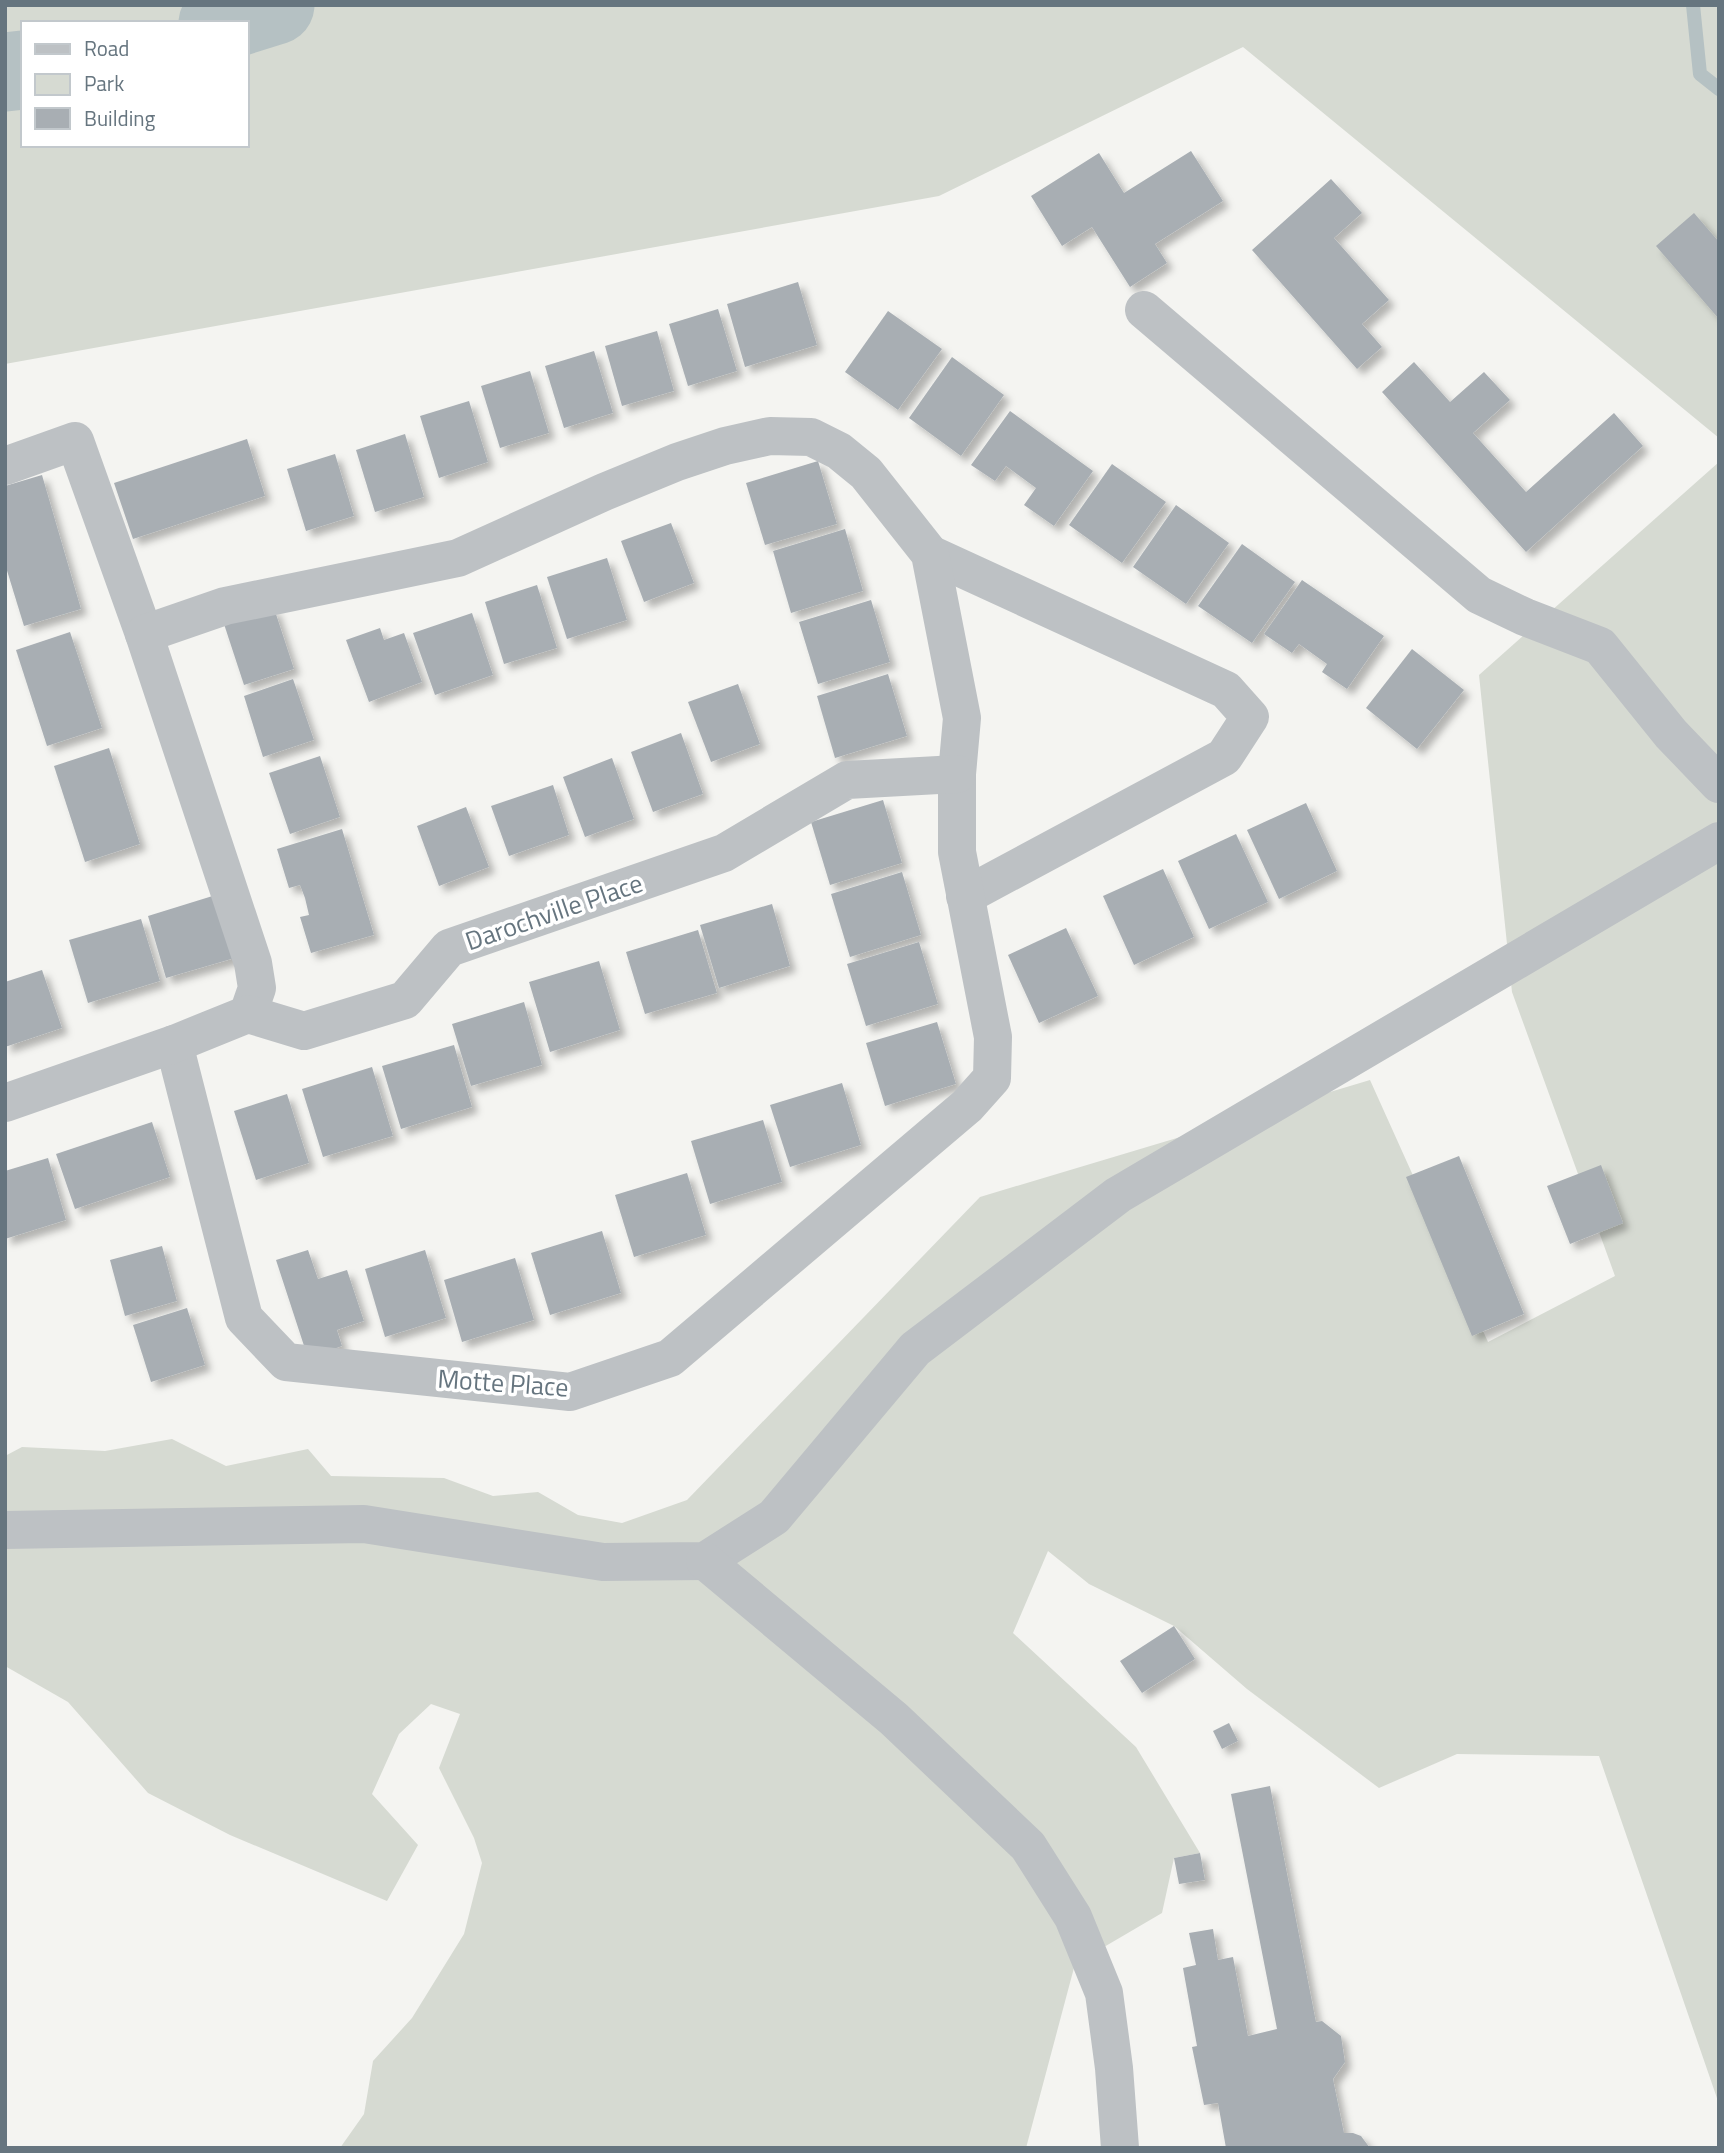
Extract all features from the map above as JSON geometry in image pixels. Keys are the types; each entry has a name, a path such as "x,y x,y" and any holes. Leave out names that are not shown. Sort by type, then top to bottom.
{"street":[{"path":"1144,310 1479,595 1525,617 1601,646 1671,734 1719,784"},
{"path":"144,634 225,606 458,558 677,462 725,446 771,436 811,437 839,451 866,473 930,554 1226,690 1250,717 1224,757 965,896"},
{"path":"5,466 75,441 144,634 253,962 257,988 248,1014 174,1044 5,1103"},
{"name":"Motte Place","path":"174,1044 244,1318 286,1362 570,1392 670,1358 967,1106 992,1078 993,1037 957,852 957,774 962,718 930,554"},
{"name":"Darochville Place","path":"248,1014 304,1031 405,1000 449,948 724,853 847,780 957,774"},
{"path":"5,1530 364,1524 603,1562 705,1562 774,1517 915,1349 1118,1195 1719,841"},
{"path":"705,1562 894,1719 1028,1846 1073,1917 1104,1993 1114,2068 1120,2148"}],"green space":[{"path":"5,5 1719,5 1719,438 1243,47 939,196 5,364"},
{"path":"1719,462 1719,2104 1599,1756 1457,1754 1379,1788 1247,1689 1174,1626 1089,1584 1048,1551 1013,1633 1136,1747 1200,1853 1174,1858 1162,1913 1075,1964 1026,2148 340,2148 364,2114 373,2061 412,2018 464,1934 482,1863 474,1838 439,1768 460,1714 431,1704 399,1734 372,1794 418,1845 387,1901 230,1835 148,1793 68,1702 5,1666 5,1456 22,1447 105,1451 172,1439 226,1466 308,1449 331,1476 444,1478 493,1496 538,1492 578,1515 622,1523 687,1500 980,1197 1370,1080 1488,1342 1615,1276 1512,992 1479,675"}],"building":[{"path":"1191,151 1223,201 1155,244 1167,263 1130,287 1092,227 1062,246 1031,196 1099,153 1124,193"},
{"path":"1331,179 1362,213 1334,238 1389,300 1362,324 1382,347 1357,369 1252,250"},
{"path":"1694,213 1719,242 1719,319 1656,246"},
{"path":"798,282 817,345 745,367 727,304"},
{"path":"718,309 737,371 688,386 669,324"},
{"path":"888,311 942,349 898,410 845,372"},
{"path":"657,331 674,391 622,406 605,346"},
{"path":"594,351 613,413 564,428 545,366"},
{"path":"952,357 1004,395 961,456 909,418"},
{"path":"1414,362 1450,402 1484,372 1510,400 1473,433 1526,492 1614,413 1643,446 1526,552 1382,392"},
{"path":"530,371 549,433 500,448 481,386"},
{"path":"469,401 488,462 439,478 420,416"},
{"path":"1010,411 1093,471 1054,526 1024,505 1036,488 1006,466 995,481 971,465"},
{"path":"405,434 424,497 375,512 356,450"},
{"path":"247,439 265,496 133,539 114,483"},
{"path":"335,454 354,516 306,531 287,469"},
{"path":"818,461 837,524 765,545 746,483"},
{"path":"1112,464 1166,502 1122,563 1069,525"},
{"path":"42,475 81,609 24,626 5,564 5,486"},
{"path":"1176,505 1229,543 1186,604 1133,567"},
{"path":"671,523 694,583 644,602 621,541"},
{"path":"845,529 863,591 791,613 773,551"},
{"path":"1242,544 1295,582 1252,643 1198,606"},
{"path":"607,558 627,620 567,639 547,577"},
{"path":"1302,580 1384,636 1347,689 1322,672 1327,664 1299,644 1292,653 1264,634"},
{"path":"537,585 557,648 504,664 485,602"},
{"path":"871,600 890,662 818,684 799,622"},
{"path":"274,608 294,669 244,685 224,624"},
{"path":"472,613 493,675 435,695 413,633"},
{"path":"380,628 384,640 404,633 422,682 369,702 346,640"},
{"path":"70,632 102,728 47,746 16,650"},
{"path":"1412,649 1464,690 1417,749 1366,708"},
{"path":"888,674 907,736 835,758 817,696"},
{"path":"293,679 314,740 263,757 244,696"},
{"path":"738,684 760,744 711,762 688,702"},
{"path":"681,733 703,794 653,812 631,752"},
{"path":"109,748 140,844 85,862 54,766"},
{"path":"320,756 340,817 290,834 269,773"},
{"path":"612,758 634,819 585,837 563,777"},
{"path":"553,785 569,835 509,856 491,806"},
{"path":"883,800 902,863 830,885 811,822"},
{"path":"1306,803 1337,871 1279,899 1247,830"},
{"path":"466,807 489,867 439,886 417,826"},
{"path":"342,829 374,935 311,953 300,917 309,915 305,898 300,885 289,888 277,849"},
{"path":"1236,834 1268,902 1209,929 1178,861"},
{"path":"1163,869 1194,937 1134,965 1103,896"},
{"path":"902,872 921,935 850,957 831,894"},
{"path":"219,894 238,957 166,978 148,916"},
{"path":"772,904 790,966 719,988 700,925"},
{"path":"141,919 160,981 88,1003 69,940"},
{"path":"1066,928 1098,996 1039,1023 1008,955"},
{"path":"698,930 717,993 645,1014 626,952"},
{"path":"919,942 938,1004 866,1026 847,964"},
{"path":"599,961 620,1030 550,1052 529,982"},
{"path":"42,970 62,1028 5,1047 5,982"},
{"path":"524,1002 542,1065 471,1086 452,1024"},
{"path":"937,1022 956,1084 885,1106 866,1043"},
{"path":"454,1045 472,1107 401,1129 382,1066"},
{"path":"372,1067 393,1136 323,1157 302,1089"},
{"path":"842,1083 861,1145 790,1167 770,1105"},
{"path":"287,1094 309,1163 256,1180 234,1111"},
{"path":"763,1120 782,1182 710,1204 691,1141"},
{"path":"152,1122 170,1177 75,1209 56,1154"},
{"path":"1459,1156 1524,1314 1472,1336 1406,1177"},
{"path":"48,1158 66,1220 5,1239 5,1171"},
{"path":"1601,1165 1623,1223 1570,1244 1547,1186"},
{"path":"687,1173 706,1235 634,1257 615,1195"},
{"path":"602,1231 621,1293 550,1315 531,1253"},
{"path":"162,1246 177,1301 125,1316 110,1260"},
{"path":"308,1250 318,1279 347,1270 364,1321 337,1330 342,1346 308,1358 276,1260"},
{"path":"425,1250 446,1318 385,1337 365,1269"},
{"path":"515,1258 534,1320 462,1342 444,1280"},
{"path":"187,1308 205,1365 151,1382 133,1325"},
{"path":"1174,1626 1195,1659 1142,1693 1120,1661"},
{"path":"1229,1723 1238,1741 1222,1749 1213,1731"},
{"path":"1270,1786 1316,2022 1322,2021 1341,2036 1345,2062 1333,2079 1344,2133 1361,2136 1370,2148 1226,2148 1218,2103 1204,2105 1192,2047 1197,2046 1183,1968 1196,1965 1189,1933 1213,1929 1218,1960 1233,1957 1248,2036 1277,2029 1231,1794"},
{"path":"1200,1853 1205,1880 1179,1884 1174,1858"}],"waterway":[{"path":"224,21 275,5"},
{"path":"1693,5 1700,74 1719,89"},
{"path":"5,72 21,70"}]}
